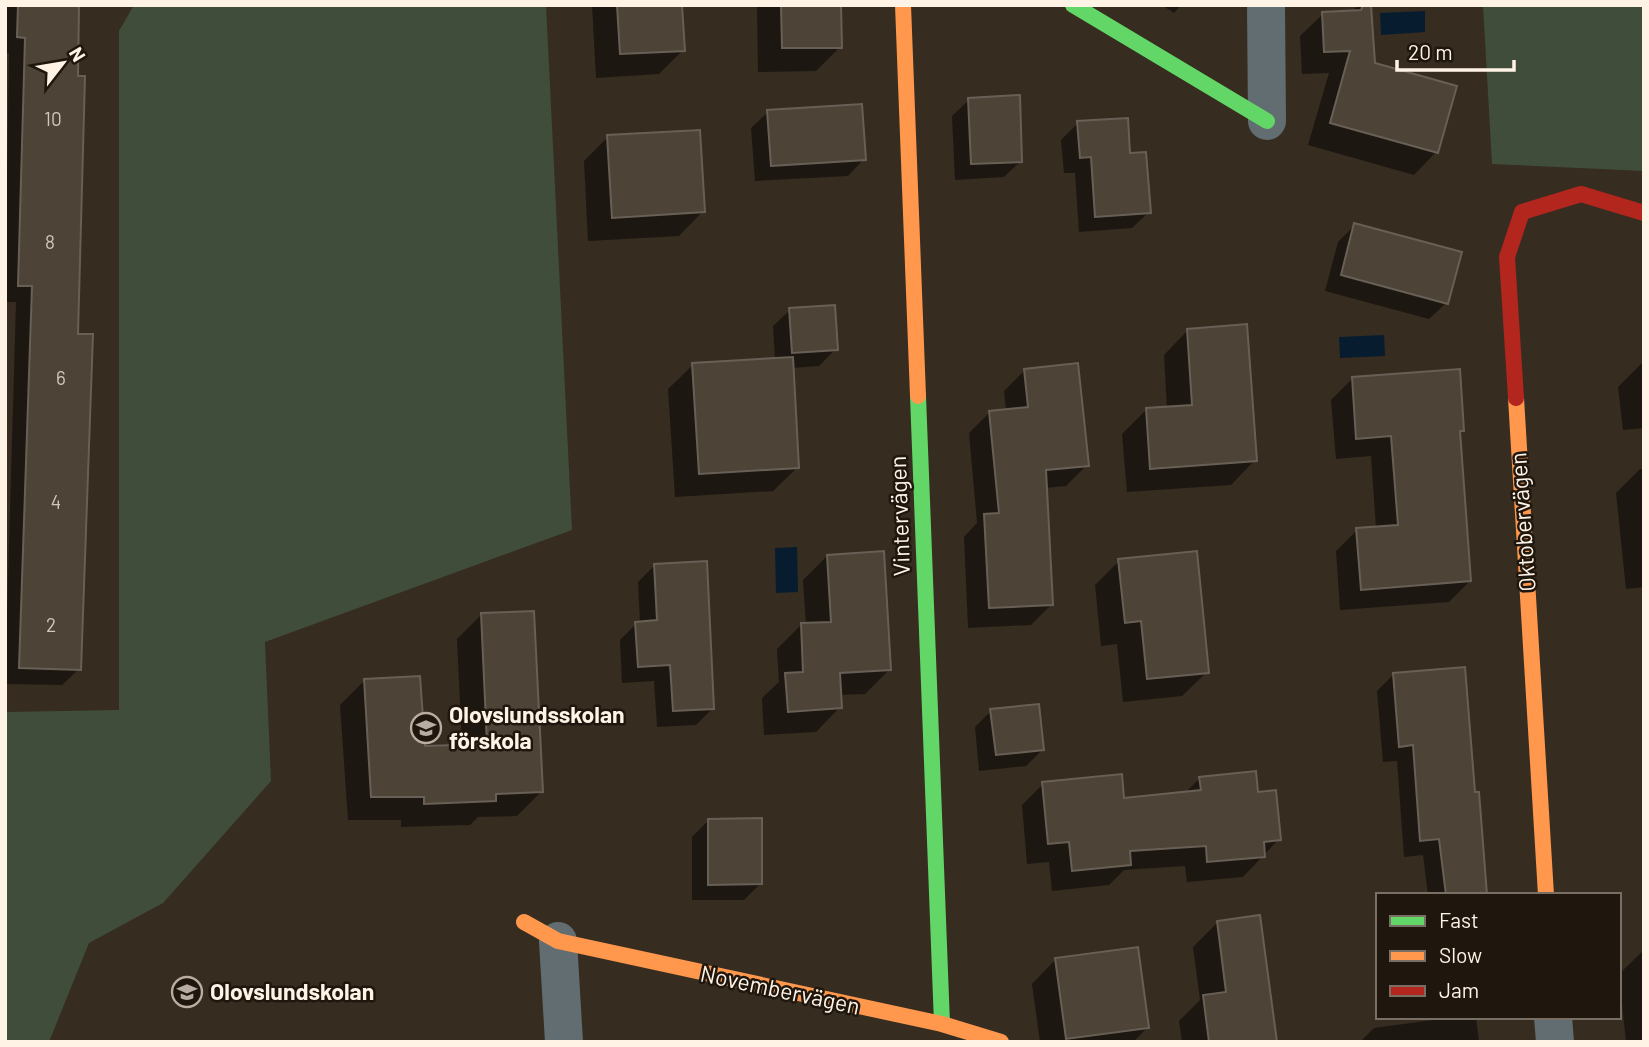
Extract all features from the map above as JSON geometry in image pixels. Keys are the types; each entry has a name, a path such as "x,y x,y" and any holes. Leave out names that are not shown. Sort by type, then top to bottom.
{"street":[{"name":"Vintervägen","path":"903,5 942,1024"},
{"path":"1073,5 1267,121"},
{"path":"1266,5 1267,121"},
{"name":"Oktobervägen","path":"1546,893 1507,257 1522,212 1581,194 1644,213"},
{"name":"Novembervägen","path":"524,922 558,941 942,1024 1001,1042"},
{"path":"558,941 564,1042"},
{"path":"1553,1019 1555,1042"}],"green space":[{"path":"134,5 546,5 572,530 265,642 271,781 163,903 89,943 49,1042 5,1042 5,712 119,710 119,31"},
{"path":"1483,5 1644,5 1644,171 1492,164"}],"water":[{"path":"1425,11 1425,32 1381,35 1380,13"},
{"path":"1384,335 1385,356 1340,358 1339,337"},
{"path":"797,547 798,592 776,593 775,548"}],"building":[{"path":"18,5 79,5 78,76 85,76 78,334 93,334 81,670 19,668 32,286 18,286 25,38 17,37"},
{"path":"617,5 682,5 685,51 620,54"},
{"path":"781,5 841,5 842,48 782,48"},
{"path":"1363,5 1371,5 1375,63 1457,86 1438,153 1330,123 1350,51 1324,52 1322,12 1361,10"},
{"path":"1020,95 1022,162 971,164 968,98"},
{"path":"862,104 866,160 771,166 767,110"},
{"path":"1128,118 1130,153 1146,152 1151,213 1095,217 1091,157 1080,158 1077,121"},
{"path":"700,130 705,212 612,218 607,135"},
{"path":"1354,223 1462,252 1448,304 1341,275"},
{"path":"835,305 838,350 792,353 789,308"},
{"path":"1247,324 1257,461 1150,469 1146,408 1192,405 1187,329"},
{"path":"793,357 799,468 699,474 692,363"},
{"path":"1078,363 1089,466 1046,470 1053,605 989,608 984,514 999,513 989,411 1028,407 1024,369"},
{"path":"1460,369 1464,431 1460,431 1471,581 1361,590 1356,528 1398,525 1391,436 1356,439 1352,377"},
{"path":"884,551 891,670 840,673 842,708 788,712 785,673 803,672 801,623 831,622 827,555"},
{"path":"1197,551 1209,673 1147,679 1141,621 1125,623 1118,559"},
{"path":"707,561 714,709 673,711 670,665 638,667 635,622 657,620 654,564"},
{"path":"534,611 543,792 496,794 496,801 424,804 424,797 371,797 364,679 420,676 425,746 487,744 481,613"},
{"path":"1465,667 1487,893 1446,893 1439,839 1420,841 1413,745 1399,747 1393,673"},
{"path":"1039,704 1044,750 996,755 990,709"},
{"path":"1256,771 1258,792 1276,790 1281,840 1264,842 1265,857 1207,862 1206,846 1130,851 1131,865 1072,871 1069,842 1048,844 1042,782 1122,774 1124,798 1201,790 1199,777"},
{"path":"762,818 762,884 708,885 708,819"},
{"path":"1260,915 1277,1042 1209,1042 1203,995 1226,992 1217,921"},
{"path":"1138,947 1149,1028 1066,1039 1055,958"}],"traffic: fast":[{"path":"1073,5 1267,121"},
{"path":"918,396 942,1024"}],"traffic: slow":[{"path":"903,5 918,396"},
{"path":"1516,398 1546,893"},
{"path":"524,922 558,941 942,1024 1001,1042"}],"traffic: jam":[{"path":"1516,398 1507,257 1522,212 1581,194 1644,213"}],"place":[{"name":"Olovslundsskolan förskola","path":"426,728"},
{"name":"Olovslundskolan","path":"187,992"}]}
